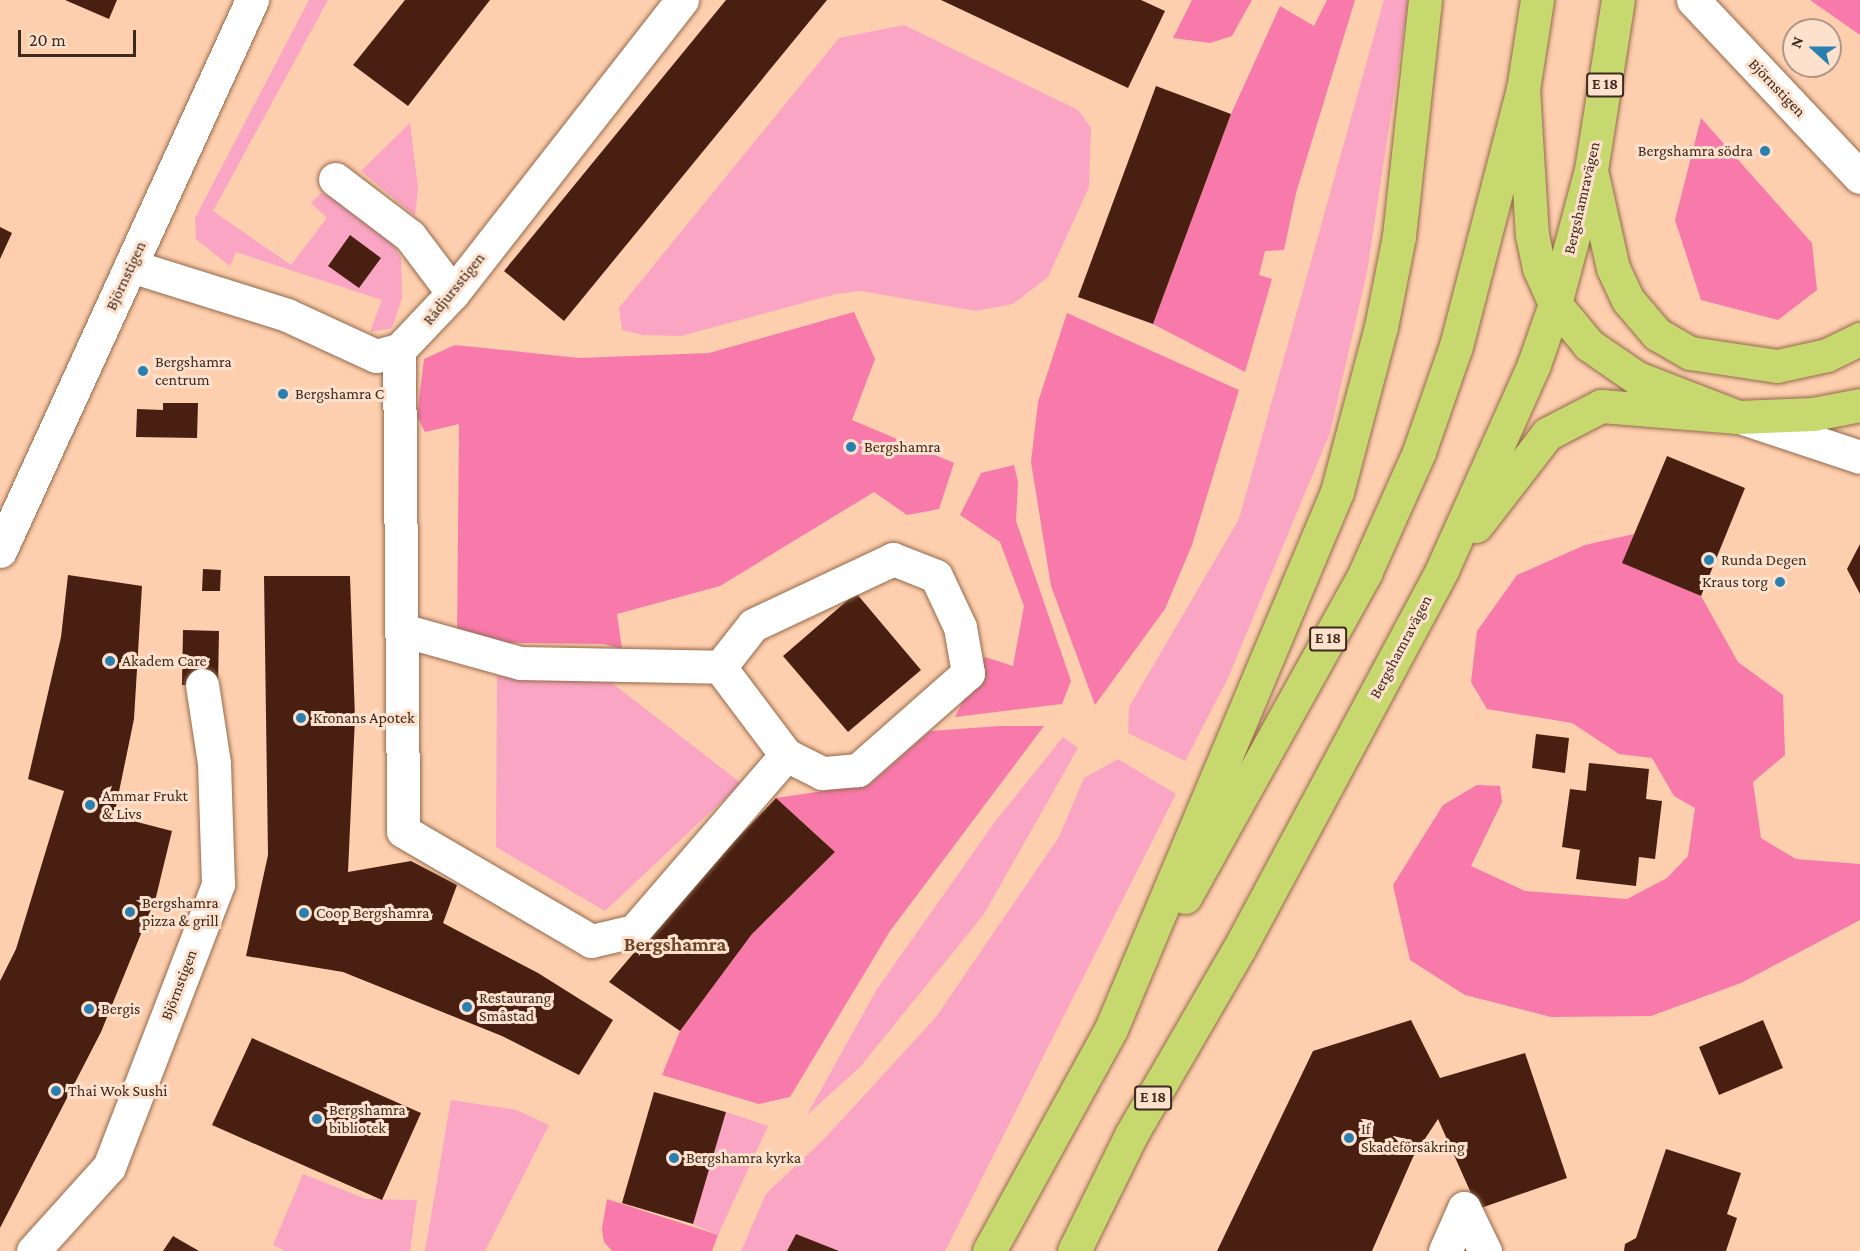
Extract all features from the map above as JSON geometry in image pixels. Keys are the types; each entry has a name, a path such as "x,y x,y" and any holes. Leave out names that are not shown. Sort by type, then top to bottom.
{"highway":[{"path":"1111,1029 1337,492 1381,327 1399,236 1425,0"},
{"name":"E 18","path":"989,1251 1365,573 1419,452 1456,346 1522,89 1537,0"},
{"name":"Bergshamravägen","path":"1074,1251 1131,1135 1239,949 1442,570 1534,363 1555,304 1591,170 1618,0"},
{"path":"1522,89 1532,235 1539,268 1555,304 1589,345 1637,378 1738,417"},
{"path":"1591,170 1613,268 1628,300 1657,334 1690,353 1777,366 1827,356 1860,339"},
{"path":"1442,570 1547,434 1600,406 1738,417 1813,414 1860,405"}],"street":[{"name":"Björnstigen","path":"0,551 252,0"},
{"name":"Rådjursstigen","path":"399,350 453,293 682,0"},
{"name":"Björnstigen","path":"1693,0 1860,177"},
{"path":"335,179 410,236 453,293"},
{"path":"131,266 287,315 376,356 399,350 403,831 591,941 634,931 786,756"},
{"path":"1738,417 1860,457"},
{"path":"893,559 936,576 960,627 968,673 858,770 822,773 786,756 720,667 753,625 893,559"},
{"path":"402,630 520,663 720,667"},
{"name":"Björnstigen","path":"33,1251 109,1167 218,884 214,763 202,686"},
{"path":"1445,1251 1464,1208 1485,1251"}],"shaded area":[{"path":"309,0 328,0 213,211 291,265 327,218 311,203 321,193 356,209 387,234 401,258 402,298 392,328 370,332 382,300 236,252 230,266 196,239 195,218"},
{"path":"1192,0 1252,0 1232,36 1210,43 1173,38"},
{"path":"1327,0 1355,0 1296,193 1284,250 1265,251 1259,275 1272,279 1245,372 1153,324 1231,114 1280,6 1314,26"},
{"path":"1384,0 1408,0 1408,3 1367,272 1330,433 1228,678 1185,761 1128,733 1129,707 1239,519"},
{"path":"1810,0 1860,0 1860,35 1842,22 1842,18 1836,18"},
{"path":"904,25 1078,110 1091,128 1089,187 1048,277 1013,304 976,311 861,291 836,294 681,336 643,335 622,330 619,308 839,38"},
{"path":"1701,118 1812,243 1817,290 1778,320 1701,300 1675,220"},
{"path":"410,123 418,189 415,216 361,171"},
{"path":"854,312 875,359 852,420 954,463 939,509 907,515 874,492 720,586 617,614 622,649 604,644 457,642 459,424 425,432 417,416 424,359 455,345 579,358 709,353"},
{"path":"1067,313 1239,390 1192,545 1165,609 1095,705 1051,586 1031,462 1038,402"},
{"path":"1014,465 1018,482 1016,521 1071,681 1062,704 955,717 985,657 1013,666 1024,606 1000,542 960,515 981,473"},
{"path":"1634,534 1623,563 1701,596 1738,662 1783,695 1785,755 1753,782 1761,838 1796,859 1860,864 1860,920 1741,983 1651,1016 1551,1017 1465,995 1410,960 1393,885 1443,805 1477,785 1500,786 1502,802 1471,866 1525,891 1627,899 1667,878 1688,856 1695,808 1674,796 1652,758 1619,754 1572,723 1487,709 1471,682 1477,631 1517,575 1585,545"},
{"path":"497,676 603,676 741,783 605,911 496,847"},
{"path":"1000,726 1044,726 890,931 790,1097 759,1104 662,1075 680,1031 752,934 835,852 776,798 870,784 930,731"},
{"path":"1063,737 1078,748 984,914 861,1066 807,1115 877,989 997,819"},
{"path":"1118,759 1176,794 945,1251 839,1251 796,1234 787,1251 741,1251 766,1194 826,1137 936,1017 1059,837 1084,778"},
{"path":"451,1100 516,1110 549,1125 485,1251 425,1251"},
{"path":"726,1112 768,1126 718,1235 693,1224"},
{"path":"303,1174 366,1199 417,1200 410,1251 285,1251 273,1245"},
{"path":"607,1199 718,1235 712,1251 612,1251 604,1242 602,1229"}],"building":[{"path":"65,0 117,0 109,19"},
{"path":"405,0 490,0 408,106 353,65"},
{"path":"726,0 827,0 564,321 504,271"},
{"path":"941,0 1141,0 1165,11 1128,88"},
{"path":"1156,86 1231,114 1153,324 1078,297"},
{"path":"0,227 12,233 0,259"},
{"path":"350,235 381,258 359,288 328,266"},
{"path":"163,403 198,403 197,438 136,437 137,409 163,410"},
{"path":"1667,456 1745,488 1701,596 1622,563"},
{"path":"1860,544 1860,594 1847,569"},
{"path":"203,569 221,570 220,591 202,591"},
{"path":"68,575 142,586 134,719 114,816 172,831 156,897 101,1032 0,1228 0,981 16,949 64,791 28,779 61,637"},
{"path":"264,576 350,576 355,718 348,872 411,861 457,885 443,923 538,973 613,1020 579,1075 502,1036 343,972 246,956 268,855"},
{"path":"856,593 921,670 848,732 783,656"},
{"path":"183,630 219,631 218,685 182,685"},
{"path":"1536,734 1569,738 1565,773 1532,768"},
{"path":"1589,763 1649,769 1646,799 1662,801 1655,859 1639,857 1636,886 1576,879 1580,850 1562,847 1570,789 1586,791"},
{"path":"776,798 835,852 752,934 680,1031 609,982 687,891"},
{"name":"If Skadeförsäkring","path":"1411,1020 1440,1078 1525,1053 1567,1178 1478,1209 1438,1119 1413,1157 1372,1251 1217,1251 1313,1051"},
{"path":"1763,1020 1783,1068 1719,1095 1699,1047"},
{"name":"Bergshamra bibliotek","path":"252,1038 421,1113 382,1200 212,1125"},
{"name":"Bergshamra kyrka","path":"654,1092 726,1112 693,1224 622,1203"},
{"path":"1666,1149 1741,1173 1727,1214 1737,1218 1726,1251 1624,1251 1625,1244 1636,1238"},
{"path":"796,1234 839,1251 787,1251"},
{"path":"173,1236 199,1251 163,1251"}],"place":[{"name":"Bergshamra södra","path":"1765,151"},
{"name":"Bergshamra centrum","path":"143,371"},
{"name":"Bergshamra C","path":"283,394"},
{"name":"Bergshamra","path":"851,447"},
{"name":"Runda Degen","path":"1709,560"},
{"name":"Kraus torg","path":"1780,582"},
{"name":"Akadem Care","path":"110,661"},
{"name":"Kronans Apotek","path":"301,718"},
{"name":"Ammar Frukt & Livs","path":"90,805"},
{"name":"Bergshamra pizza & grill","path":"130,912"},
{"name":"Coop Bergshamra","path":"304,913"},
{"name":"Restaurang Småstad","path":"467,1007"},
{"name":"Bergis","path":"89,1009"},
{"name":"Thai Wok Sushi","path":"56,1091"},
{"name":"Bergshamra bibliotek","path":"317,1119"},
{"name":"If Skadeförsäkring","path":"1349,1138"},
{"name":"Bergshamra kyrka","path":"674,1158"}],"district":[{"name":"Bergshamra","path":"675,944"}]}
